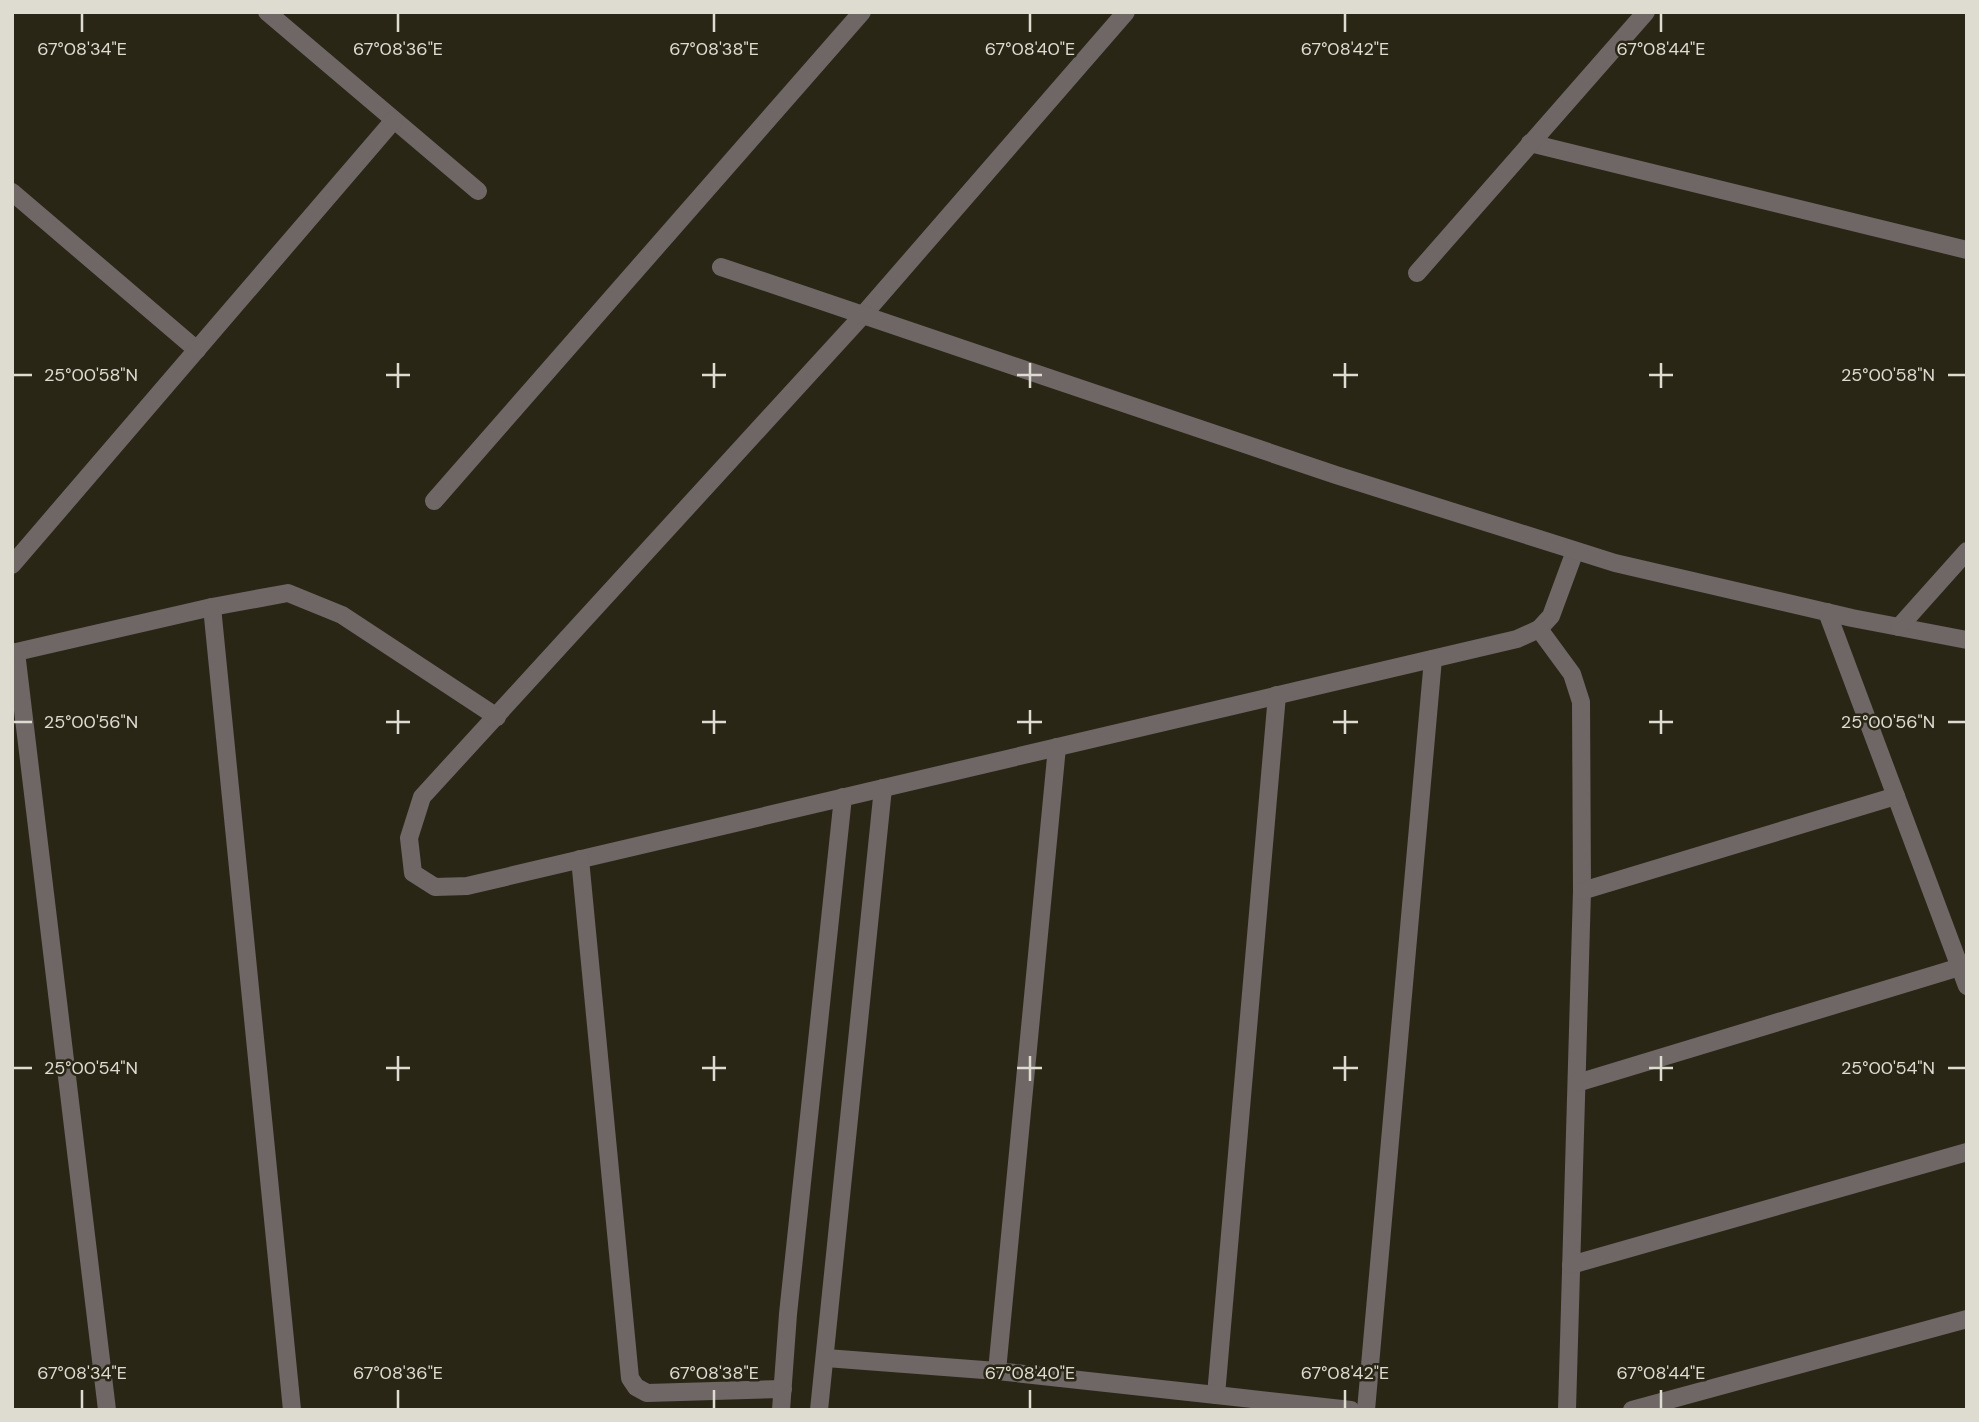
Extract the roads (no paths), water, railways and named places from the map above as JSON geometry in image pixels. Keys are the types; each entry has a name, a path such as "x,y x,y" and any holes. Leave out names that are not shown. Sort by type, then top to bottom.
{"street":[{"path":"267,12 478,191"},
{"path":"434,501 862,12"},
{"path":"1126,12 863,315 422,797 409,838 413,873 435,887 467,886 1517,639 1539,629 1551,616 1576,551"},
{"path":"1417,272 1646,12"},
{"path":"15,555 197,350 394,120"},
{"path":"1530,143 1967,250"},
{"path":"12,192 197,350"},
{"path":"721,267 1336,475 1615,563 1827,612 1967,640"},
{"path":"1899,627 1967,551"},
{"path":"107,1410 14,653 212,607 288,593 342,615 497,717"},
{"path":"212,607 292,1410"},
{"path":"1827,612 1967,986"},
{"path":"1539,629 1572,674 1581,702 1582,891 1567,1410"},
{"path":"1366,1410 1433,659"},
{"path":"1216,1395 1277,695"},
{"path":"997,1371 1057,747"},
{"path":"819,1410 883,788"},
{"path":"1582,891 1896,796"},
{"path":"781,1410 790,1300 844,797"},
{"path":"580,859 630,1378 636,1387 647,1393 783,1389"},
{"path":"1577,1083 1960,967"},
{"path":"1572,1265 1967,1152"},
{"path":"1632,1410 1967,1319"},
{"path":"826,1358 997,1371 1351,1410"}]}
